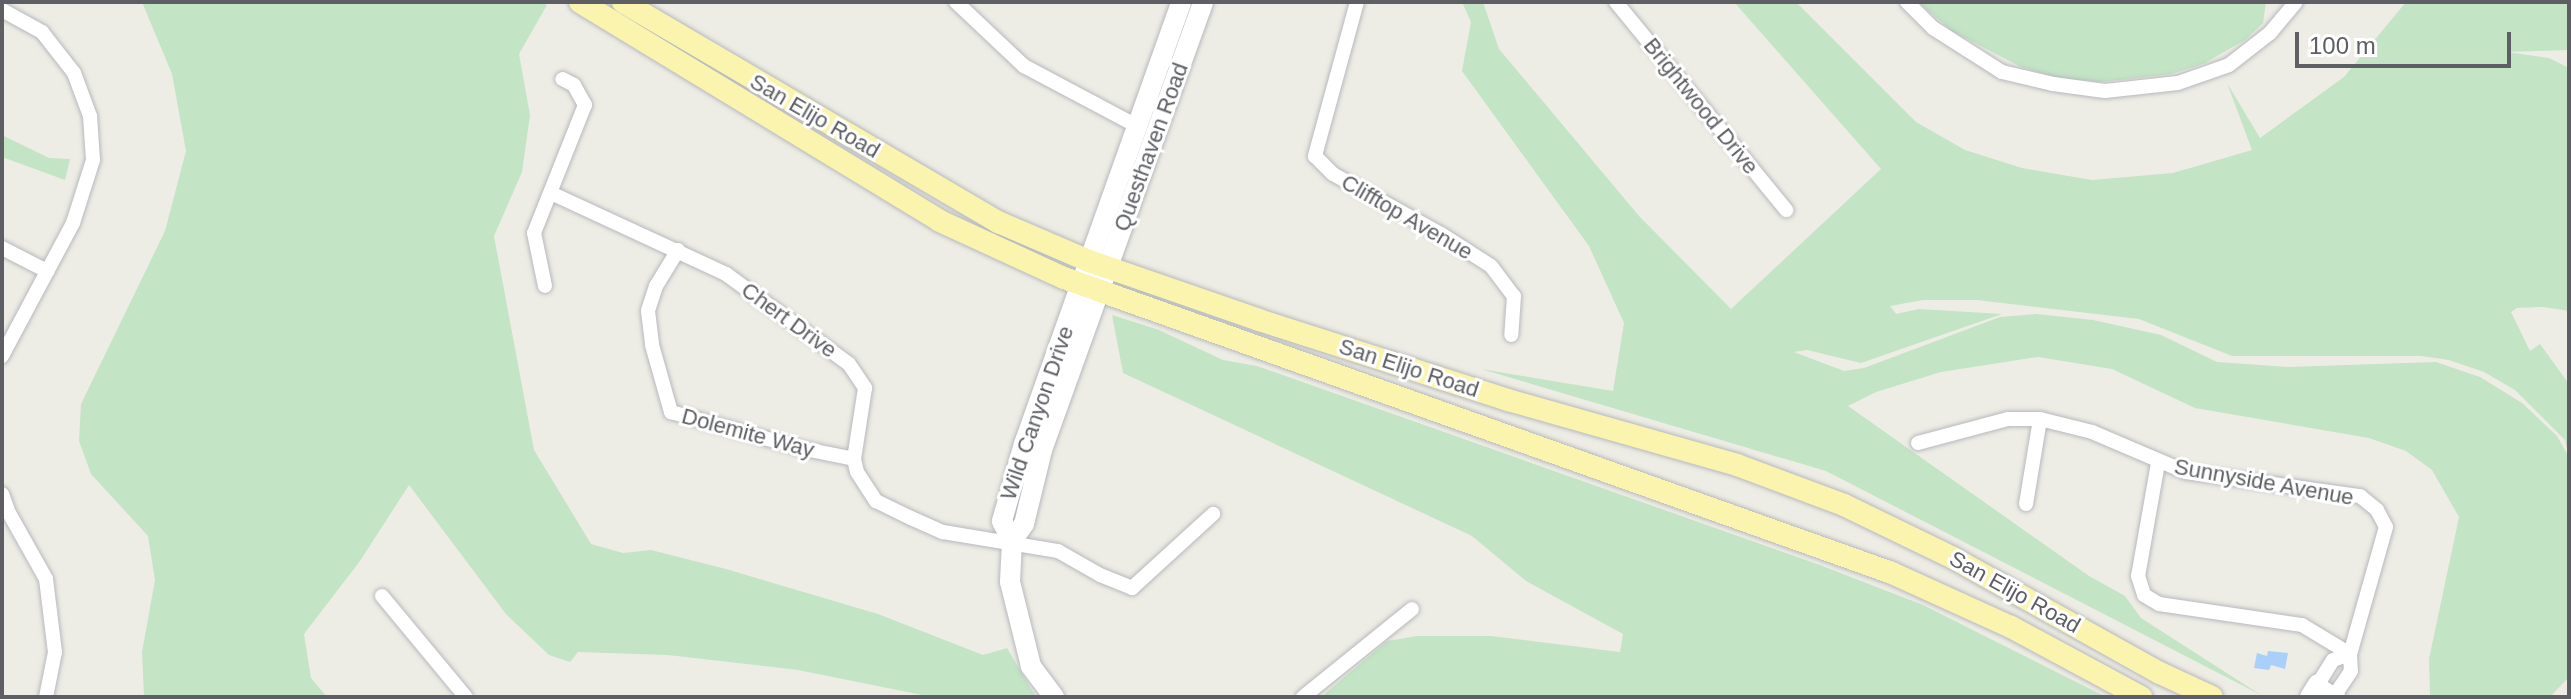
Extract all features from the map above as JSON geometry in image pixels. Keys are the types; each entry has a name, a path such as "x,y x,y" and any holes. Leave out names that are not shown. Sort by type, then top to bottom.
{"main road":[{"name":"San Elijo Road","path":"580,2 940,221 1090,289 1892,573 2011,627 2141,697"},
{"name":"San Elijo Road","path":"623,2 998,222 1099,264 1259,320 1508,400 1737,465 1844,505 1955,559 2160,673 2212,697"}],"street":[{"path":"956,2 1024,66 1137,126"},
{"name":"Questhaven Road","path":"1099,264 1137,126 1181,2"},
{"name":"Questhaven Road","path":"1090,289 1203,2"},
{"name":"Clifftop Avenue","path":"1357,2 1315,156 1333,174 1441,234 1491,266 1514,296 1511,335"},
{"name":"Brightwood Drive","path":"1616,2 1786,210"},
{"path":"1907,2 1933,28 2002,72 2105,91 2178,83 2229,65 2270,33 2296,2"},
{"path":"2,10 42,32 74,73 90,116 93,160 85,193 2,356"},
{"path":"545,286 534,233 547,196 553,194 585,105 574,85 562,79"},
{"name":"Chert Drive","path":"553,194 726,274 849,364 865,388 854,459"},
{"path":"2,248 47,271"},
{"name":"Dolemite Way","path":"678,250 656,286 648,311 652,345 671,412 800,448 854,459"},
{"name":"Wild Canyon Drive","path":"1054,697 1031,666 1010,582 1012,541 1002,521 1009,489 1090,289"},
{"name":"Sunnyside Avenue","path":"1918,443 2008,419 2040,419 2092,432 2158,463 2186,472 2360,496 2377,510 2386,527 2350,654"},
{"path":"2026,504 2040,419"},
{"path":"854,459 857,472 876,501 943,532 1058,551 1100,575 1132,588 1213,514"},
{"path":"2158,463 2138,576 2144,595 2159,604 2302,625 2350,654 2351,671 2324,693"},
{"path":"2,494 9,513 46,579 55,652 46,697"},
{"path":"382,596 466,697"},
{"path":"1303,697 1412,609"}],"green space":[{"path":"142,2 541,2 547,5 519,54 530,115 522,172 494,236 534,450 591,544 623,553 651,550 726,569 878,614 983,655 1007,648 1036,697 932,697 798,670 668,655 578,652 570,662 549,655 506,614 409,485 360,561 304,634 311,678 327,697 144,697 142,652 155,580 148,536 91,474 79,441 81,404 165,231 186,151 172,74"},
{"path":"1462,2 1483,2 1499,49 1639,216 1731,309 1881,169 1734,2 1796,2 1916,122 1965,150 2022,168 2092,180 2173,173 2252,150 2227,83 2260,138 2344,77 2406,2 2569,2 2569,50 2507,52 2549,58 2569,68 2569,311 2543,307 2517,308 2511,312 2530,351 2540,344 2569,384 2569,457 2569,677 2550,697 2430,697 2429,659 2459,517 2432,470 2406,451 2369,438 2195,408 2112,369 2038,357 1941,372 1876,392 1848,406 2089,576 2125,596 2141,618 2261,695 1826,471 1481,369 1613,391 1624,323 1589,246 1462,71 1471,22","holes":["1923,300 1977,300 2139,319 2232,356 2421,356 2449,360 2484,372 2515,390 2565,440 2569,457 2557,436 2522,403 2480,377 2436,362 2288,367 2217,362 2161,335 2093,320 2036,314 2000,317 1864,368 1844,371 1794,352 1807,350 1861,363 2002,314 1919,309 1896,314 1890,306"]},
{"path":"1918,2 2266,2 2263,23 2245,40 2203,64 2171,74 2101,82 2057,78 2021,67 1952,31"},
{"path":"2,135 49,158 70,159 65,180 2,157"},
{"path":"1112,315 1159,330 1223,360 1257,366 1817,564 1923,605 2106,697 1321,697 1387,641 1417,636 1491,636 1620,652 1623,634 1526,581 1472,536 1123,373"}],"water":[{"path":"2268,651 2288,653 2285,669 2271,665 2269,670 2254,668 2257,653 2267,656"}]}
